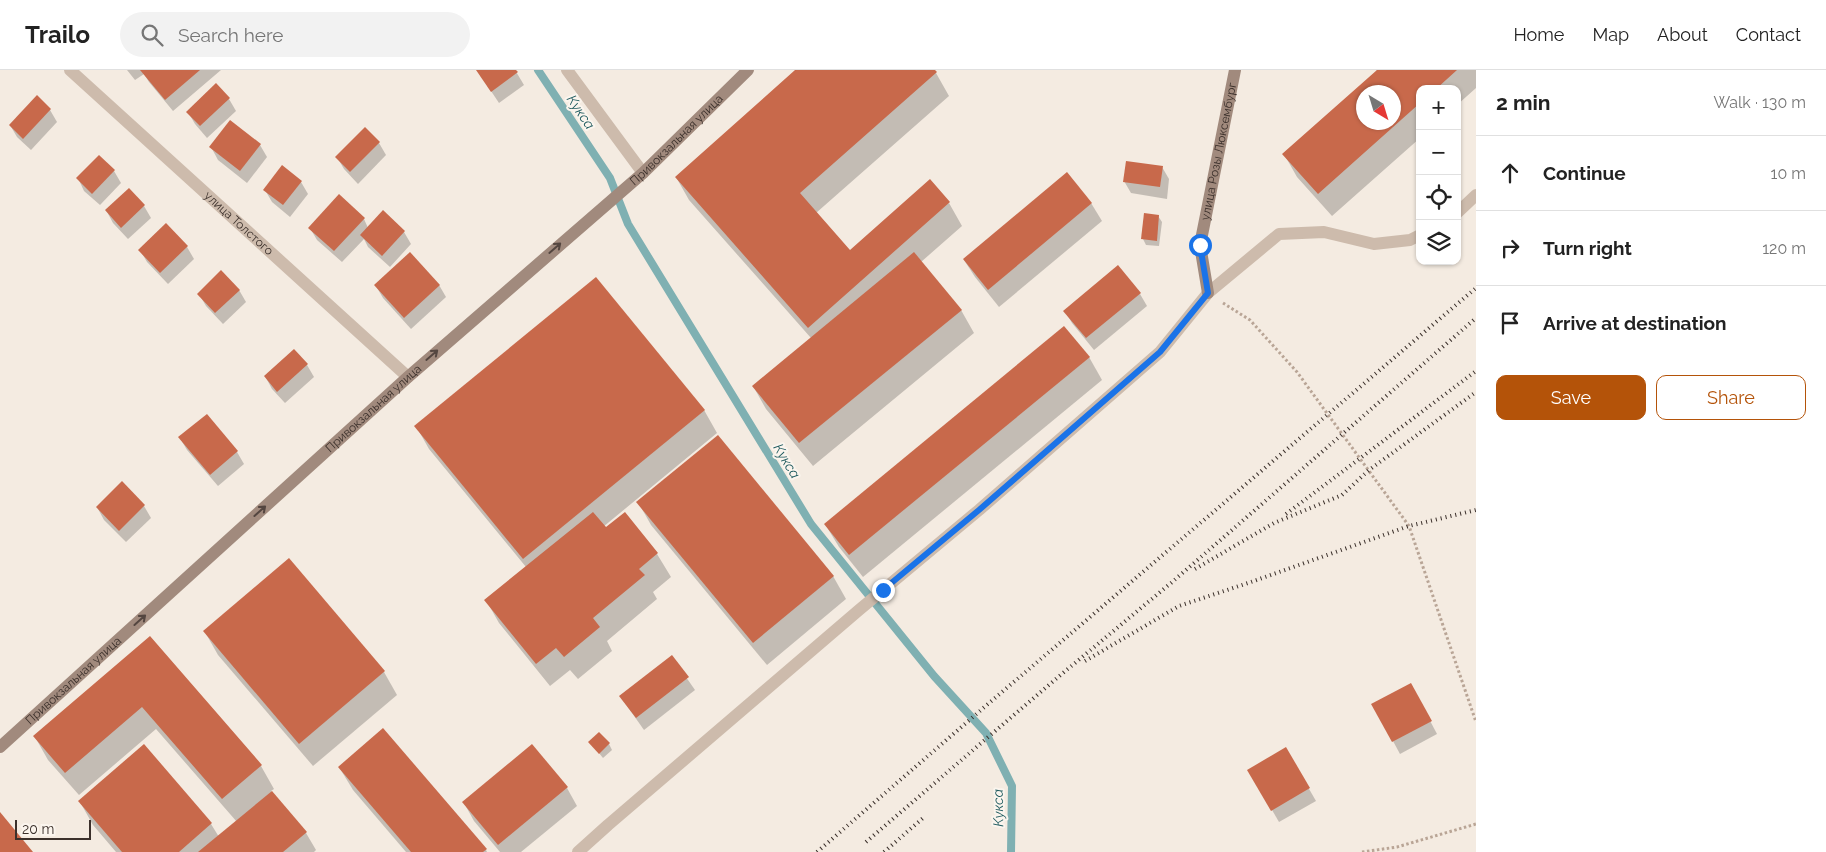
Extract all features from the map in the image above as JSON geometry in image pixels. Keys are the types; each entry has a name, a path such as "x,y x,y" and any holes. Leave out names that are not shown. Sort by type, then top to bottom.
{"street":[{"name":"улица Толстого","path":"70,70 408,377"},
{"path":"567,70 643,172"},
{"name":"Привокзальная улица","path":"0,748 408,377 643,172 748,70"},
{"name":"улица Розы Люксембург","path":"1208,293 1200,245 1235,70"},
{"path":"1461,209 1476,195"},
{"path":"578,852 859,610 979,510 1160,352 1208,293 1278,234 1324,232 1374,244 1410,240 1416,237"}],"path":[{"path":"1208,293 1250,320 1298,372 1409,526 1476,722"},
{"path":"1362,852 1397,847 1476,824"}],"building":[{"path":"140,70 200,70 165,100"},
{"path":"476,70 516,70 518,72 491,92"},
{"path":"795,70 935,70 937,72 800,193 850,250 930,179 950,202 808,328 675,177"},
{"path":"1377,70 1457,70 1440,85 1416,85 1416,107 1401,120 1401,85 1360,85"},
{"path":"216,83 230,98 200,126 186,112"},
{"path":"1356,89 1356,130 1390,130 1318,194 1282,154"},
{"path":"37,95 51,109 23,139 9,125"},
{"path":"230,120 261,144 240,171 209,147"},
{"path":"365,127 380,142 350,172 335,157"},
{"path":"99,155 115,170 92,194 76,178"},
{"path":"1126,161 1163,166 1160,187 1123,182"},
{"path":"282,165 302,181 283,205 263,190"},
{"path":"1067,172 1092,203 988,290 963,259"},
{"path":"129,188 145,205 121,228 105,210"},
{"path":"339,194 365,218 334,251 308,228"},
{"path":"383,210 405,231 382,256 360,235"},
{"path":"1144,213 1159,215 1157,241 1141,239"},
{"path":"166,223 188,246 160,273 138,250"},
{"path":"410,252 440,285 404,318 374,285"},
{"path":"914,252 962,310 799,443 752,386"},
{"path":"1118,265 1141,293 1086,338 1063,311"},
{"path":"221,270 240,290 215,313 197,294"},
{"path":"596,277 705,410 523,559 414,426"},
{"path":"1064,326 1090,357 849,555 824,524"},
{"path":"294,349 308,364 277,392 264,376"},
{"path":"207,414 238,451 210,475 178,437"},
{"path":"718,435 834,576 753,643 636,502"},
{"path":"122,481 145,505 119,531 96,507"},
{"path":"593,512 606,527 625,512 658,553 639,569 645,575 593,618 600,627 564,657 556,648 536,664 484,600"},
{"path":"289,558 385,671 299,744 203,631"},
{"path":"150,636 262,765 222,799 142,707 65,773 33,736"},
{"path":"672,655 689,677 636,718 619,696"},
{"path":"1411,683 1432,721 1392,742 1371,704"},
{"path":"383,728 487,849 483,852 411,852 338,767"},
{"path":"599,732 610,743 599,754 588,742"},
{"path":"144,744 212,823 179,852 122,852 78,801"},
{"path":"532,744 568,787 498,845 462,802"},
{"path":"1286,747 1310,788 1271,811 1247,770"},
{"path":"272,791 307,832 283,852 198,852"},
{"path":"0,812 33,852 0,852"}],"waterway":[{"name":"Кукса","path":"538,70 610,178 628,224 811,524 934,676 986,733 1012,786 1011,852"}],"railway":[{"path":"817,852 1476,288"},
{"path":"866,842 1171,583 1476,318"},
{"path":"1286,514 1476,371"},
{"path":"1195,569 1274,523 1342,495 1369,470 1476,392"},
{"path":"1085,661 1179,606 1409,526 1476,510"},
{"path":"884,852 923,818"}],"route":[{"path":"883,590 979,510 1160,352 1208,293 1200,245"}]}
